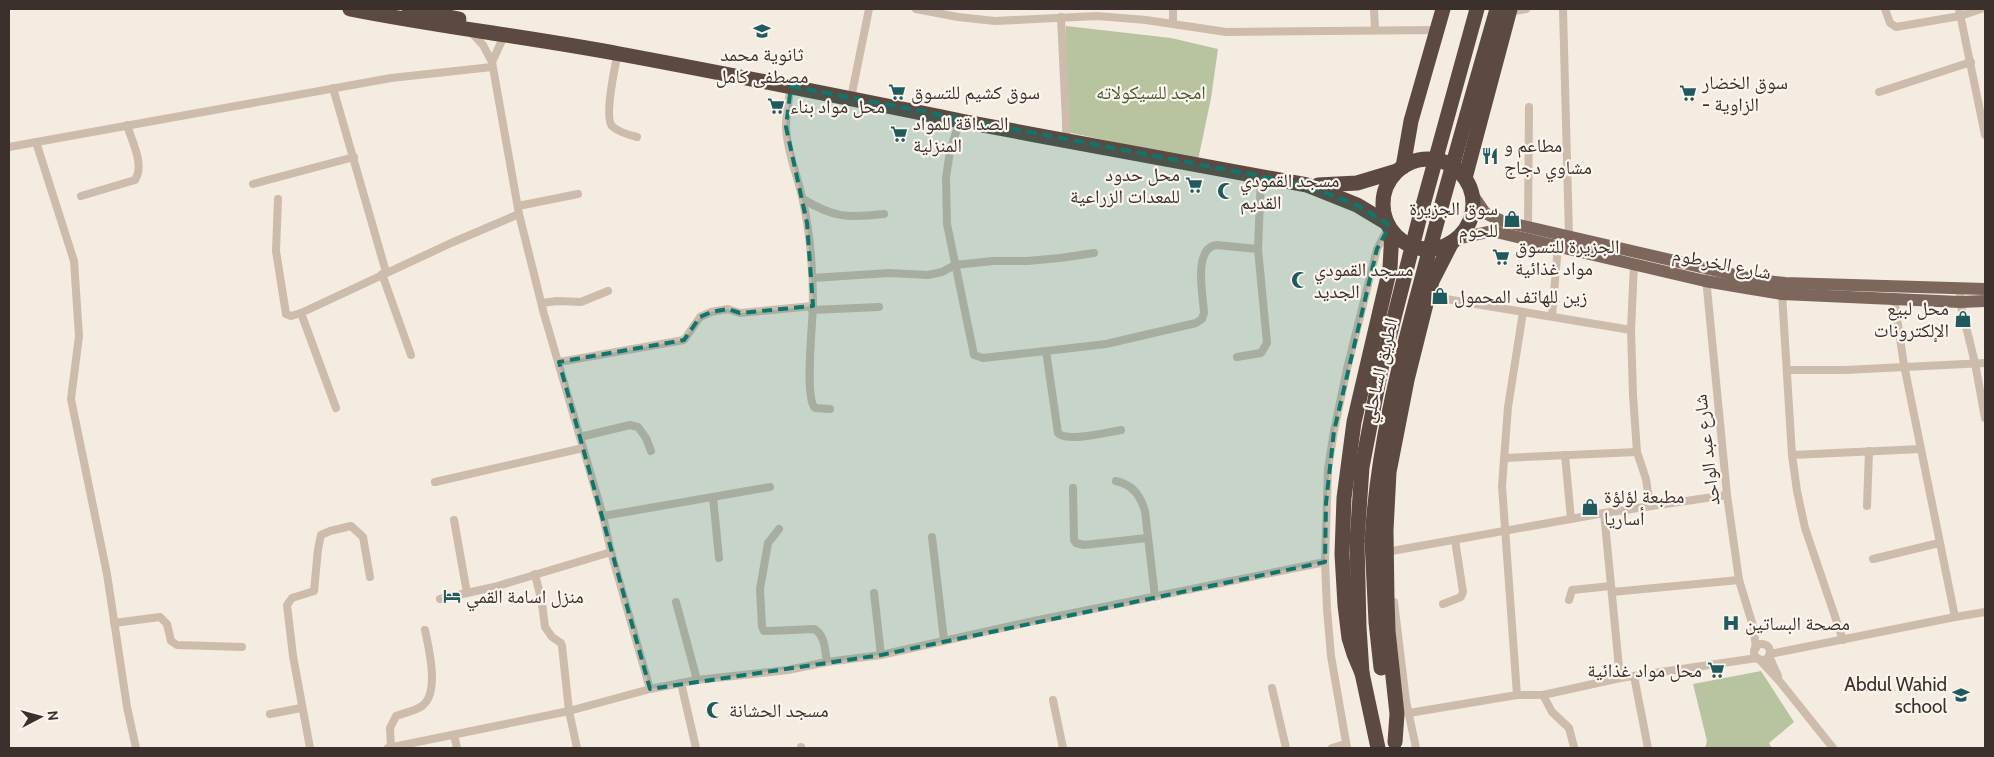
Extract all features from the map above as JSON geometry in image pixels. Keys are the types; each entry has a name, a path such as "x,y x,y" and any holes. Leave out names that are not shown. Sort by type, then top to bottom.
{"highway":[{"path":"350,9 403,12 504,28 528,37"},
{"path":"1362,673 1350,638 1345,605 1342,554 1344,498 1354,422 1390,268 1390,227 1384,212 1385,190 1390,180 1400,169 1443,9"},
{"name":"الطريق الساحلي","path":"1396,745 1384,692 1365,541 1362,468 1378,379 1420,216 1478,9"},
{"path":"1465,178 1505,10"},
{"name":"الطريق الساحلي","path":"1378,748 1362,673 1358,608 1365,541 1396,374 1437,220 1505,10"},
{"path":"403,12 469,30 504,36 528,37 618,53 1067,141 1307,185 1357,205 1390,227 1404,242 1420,248 1442,247 1455,240"},
{"path":"1307,185 1357,183 1400,169 1413,161 1436,159 1457,169 1465,178 1472,194 1473,207 1471,219 1465,230 1455,240 1432,281 1407,380 1394,445 1387,501 1389,552 1388,631 1398,714 1396,745"}],"main road":[{"name":"شارع الخرطوم","path":"1472,194 1488,216 1502,221 1569,236 1706,275 1782,294 1960,302 1985,301"},
{"name":"شارع الخرطوم","path":"1455,240 1492,231 1634,264 1706,275 1785,283 1985,289"}],"street":[{"path":"851,98 869,9"},
{"path":"916,9 995,21 1097,16 1238,32 1375,29 1438,30"},
{"path":"1053,9 1057,17 1067,141"},
{"path":"1173,9 1173,24"},
{"path":"1374,9 1375,29"},
{"path":"1505,10 1526,9"},
{"path":"1564,9 1569,236"},
{"path":"1885,9 1890,23 1896,27 1981,9"},
{"path":"1960,12 1985,135"},
{"path":"469,30 483,45 492,65 519,210 542,303 650,689"},
{"path":"492,65 504,36"},
{"path":"618,53 610,94 610,120 612,126 624,133 637,137"},
{"path":"1879,92 1971,62"},
{"path":"9,147 333,88 492,65"},
{"path":"791,86 786,121 787,133 793,166 803,199 813,278 810,400 815,408 830,410"},
{"path":"333,88 354,156 384,273 411,355"},
{"path":"1528,227 1529,107"},
{"path":"960,120 950,151 946,185 947,224 974,356 983,358 1106,344 1196,322 1202,319 1204,312 1201,269 1203,255 1206,250 1210,246 1258,249"},
{"path":"81,196 135,180 139,174 139,166 127,125"},
{"path":"36,142 74,261 80,336 71,399 108,574 127,708 136,748"},
{"path":"253,184 354,156"},
{"path":"1237,356 1261,353 1267,343 1258,249 1261,176"},
{"path":"278,199 276,251 286,314 291,316 519,210 578,194"},
{"path":"803,199 830,213 845,217 884,214"},
{"path":"1332,748 1346,746 1331,656 1325,562 1328,469 1334,431 1377,249 1390,227"},
{"path":"1552,316 1558,246"},
{"path":"813,278 889,273 928,275 942,272 955,265 1094,253"},
{"path":"1634,264 1631,330 1637,452 1646,479 1650,506"},
{"name":"شارع عبد الواحد","path":"1706,275 1727,495 1739,580 1753,626 1757,654 1833,748"},
{"path":"1960,288 1960,302 1975,363 1985,418"},
{"path":"542,303 557,301 581,302 608,291"},
{"path":"1782,294 1796,491 1805,528 1843,640"},
{"path":"1428,296 1631,330"},
{"path":"1894,298 1904,365 1954,617"},
{"path":"559,362 684,340 700,317 711,312 728,309 740,314 812,308 878,307"},
{"path":"1517,695 1502,486 1508,407 1522,312"},
{"path":"301,313 336,408"},
{"path":"1046,351 1058,433 1061,436 1070,438 1121,430"},
{"path":"1787,370 1845,370 1904,365 1985,363"},
{"path":"580,437 630,425 638,427 646,438 650,451"},
{"path":"435,482 583,448"},
{"path":"1792,455 1921,449"},
{"path":"1867,506 1868,451"},
{"path":"1504,458 1637,452"},
{"path":"1565,455 1571,519"},
{"path":"1116,481 1132,488 1141,499 1145,511 1155,597"},
{"path":"603,516 770,486"},
{"path":"1073,488 1074,540 1076,543 1084,545 1147,538"},
{"path":"1416,748 1397,634 1389,552 1604,513 1727,495"},
{"path":"713,497 719,558"},
{"path":"1604,513 1620,678"},
{"path":"454,520 467,593"},
{"path":"310,748 292,656 287,604 292,598 314,591 321,535 330,531 351,526 363,537 370,577"},
{"path":"779,529 768,543 760,588 762,627 764,630 769,631 814,629 818,631 822,636 827,662"},
{"path":"932,537 944,640"},
{"path":"1443,604 1461,597 1463,592 1456,540"},
{"path":"1873,559 1939,543"},
{"path":"440,599 611,552"},
{"path":"425,630 430,656 431,692 429,699 421,707 396,716 390,728 389,748 569,711 650,689 697,680 788,670 827,662 881,655 944,640 1325,562"},
{"path":"535,574 542,603 545,627 552,638 562,646 569,711 578,748"},
{"path":"1570,600 1572,590 1739,580"},
{"path":"874,593 881,655"},
{"path":"676,602 697,680"},
{"path":"1409,713 1517,695 1543,695 1620,678 1740,661 1757,654 1761,644 1768,651 1787,650 1985,612"},
{"path":"114,623 160,617 167,624 171,641 177,645 242,647"},
{"name":"شارع عبد الواحد","path":"1753,626 1768,651 1781,683"},
{"path":"1757,654 1766,659 1768,651"},
{"path":"1634,676 1648,748"},
{"path":"681,683 696,748"},
{"path":"1272,688 1286,748"},
{"path":"1543,695 1552,712 1569,728 1574,748"},
{"path":"1053,700 1063,748"},
{"path":"270,714 301,708"},
{"path":"454,735 457,748"}],"highlighted area":[{"path":"791,86 1307,185 1357,205 1387,223 1389,227 1377,249 1334,431 1326,503 1325,562 881,655 650,689 559,362 684,340 700,317 711,312 728,309 740,313 813,306 807,223 786,127"}],"green space":[{"name":"امجد للسيكولاته","path":"1066,26 1171,38 1218,49 1211,98 1198,160 1062,131"},
{"path":"1761,671 1794,722 1769,743 1772,748 1705,748 1707,741 1693,684"}],"place":[{"name":"ثانوية محمد مصطفى كامل","path":"762,31"},
{"name":"سوق كشيم للتسوق","path":"897,92"},
{"name":"سوق الخضار - الزاوية","path":"1688,93"},
{"name":"محل مواد بناء","path":"776,106"},
{"name":"الصداقة للمواد المنزلية","path":"899,134"},
{"name":"مطاعم و مشاوي دجاج","path":"1490,156"},
{"name":"محل حدود للمعدات الزراعية","path":"1194,185"},
{"name":"مسجد القمودي القديم","path":"1226,191"},
{"name":"سوق الجزيرة للحوم","path":"1512,219"},
{"name":"الجزيرة للتسوق مواد غذائية","path":"1501,257"},
{"name":"مسجد القمودي الجديد","path":"1300,280"},
{"name":"زين للهاتف المحمول","path":"1440,296"},
{"name":"محل لبيع الإلكترونات","path":"1963,319"},
{"name":"مطبعة لؤلؤة أساريا","path":"1590,507"},
{"name":"منزل اسامة القمي","path":"452,596"},
{"name":"مصحة البساتين","path":"1731,623"},
{"name":"محل مواد غذائية","path":"1716,670"},
{"name":"Abdul Wahid school","path":"1961,695"},
{"name":"مسجد الحشانة","path":"715,710"}]}
